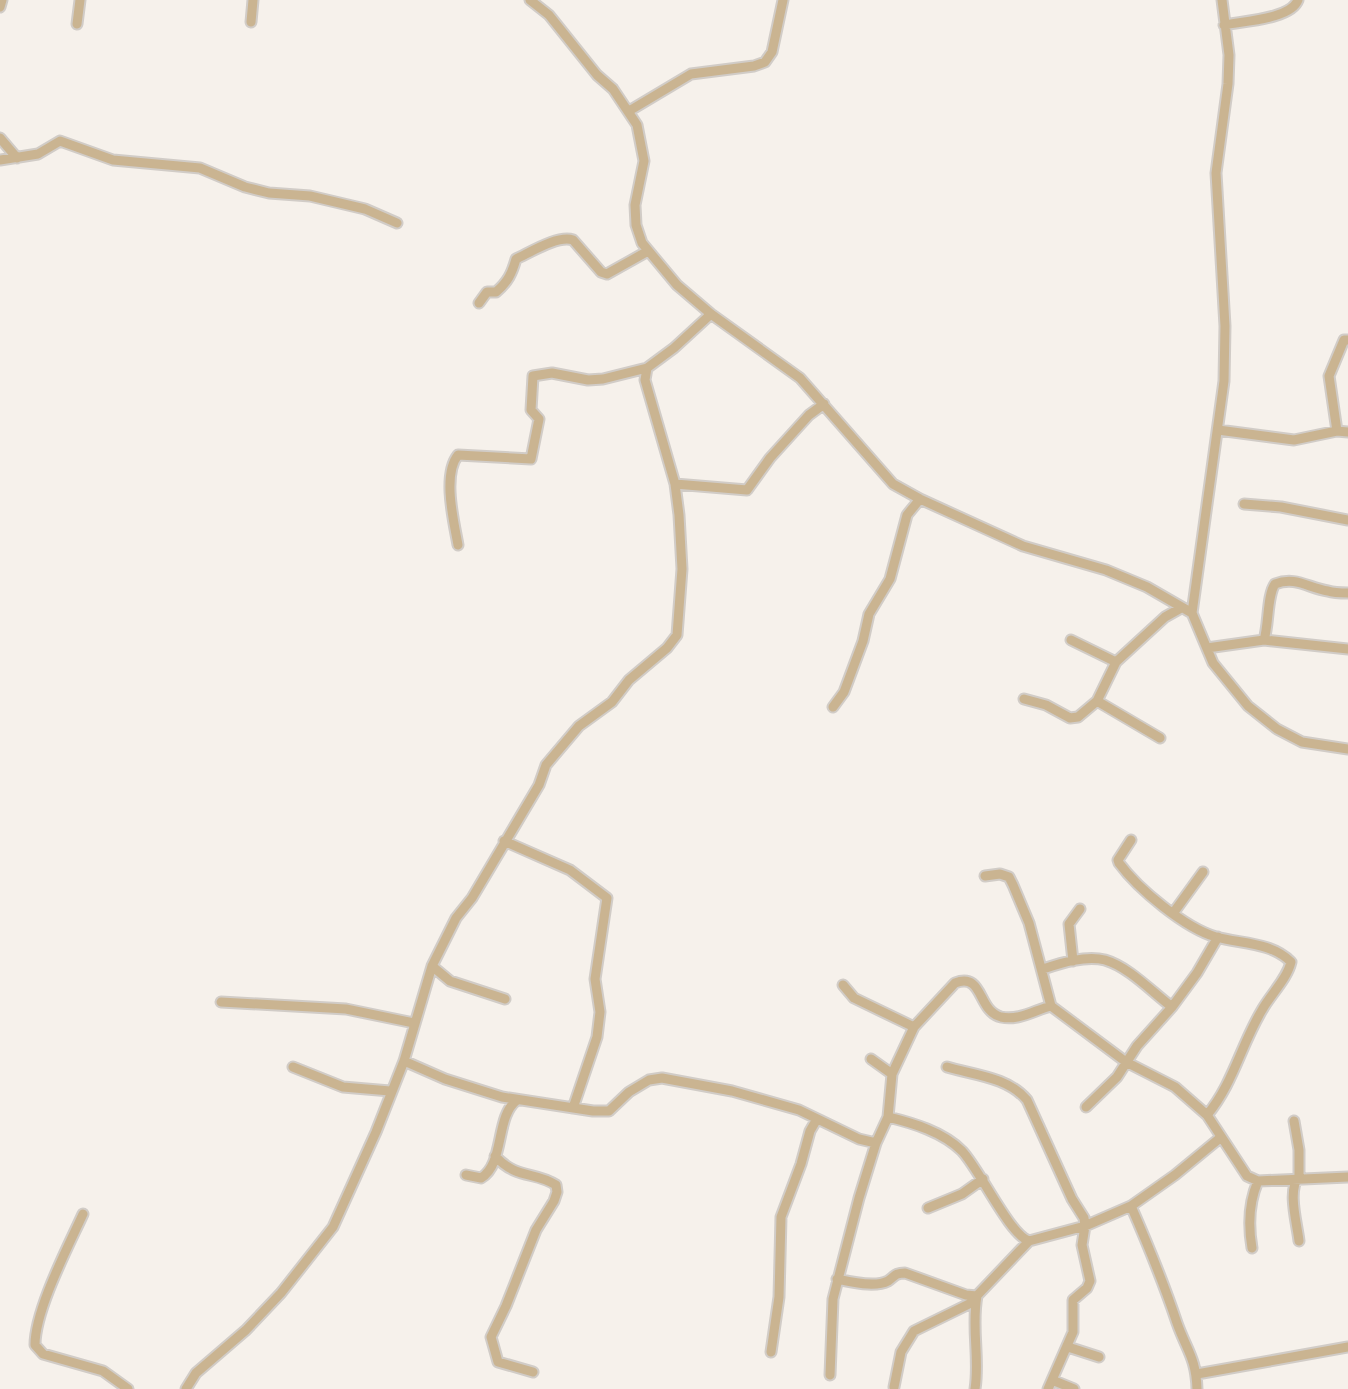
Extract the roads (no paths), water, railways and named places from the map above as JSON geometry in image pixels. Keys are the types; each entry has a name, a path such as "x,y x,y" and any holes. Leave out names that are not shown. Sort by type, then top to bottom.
{"street":[{"path":"0,7 2,0"},
{"path":"77,24 80,0"},
{"path":"251,22 253,0"},
{"path":"530,0 549,15 629,111 637,125 644,161 635,205 636,225 642,243 677,285 711,314 800,378 893,484 1023,546 1106,570 1147,587 1192,613"},
{"path":"629,111 691,74 765,62 772,52 783,0"},
{"path":"1222,0 1229,55 1228,84 1216,173 1225,326 1224,381 1192,613 1213,663 1234,691 1277,729 1302,742 1348,749"},
{"path":"1224,25 1288,13 1298,0"},
{"path":"0,138 17,158"},
{"path":"0,160 38,154 60,141 113,160 200,168 245,187 351,205 397,223"},
{"path":"479,303 487,292 496,292 503,286 511,276 516,259 567,238 577,244 601,272 607,274 648,251"},
{"path":"458,545 451,488 455,459 458,455 470,454 531,459 539,419 531,410 533,376 552,373 588,380 603,379 647,368 711,314"},
{"path":"1337,431 1329,376 1344,340 1348,340"},
{"path":"186,1389 196,1373 246,1330 281,1293 333,1227 404,1061 432,966 456,918 472,898 539,785 546,765 579,726 612,702 629,680 667,648 677,635 682,569 675,484 648,399 647,368"},
{"path":"675,484 747,490 770,458 809,415 824,404"},
{"path":"1218,430 1294,440 1337,431 1348,432"},
{"path":"833,707 844,692 863,641 869,614 890,579 907,515 920,499"},
{"path":"1244,504 1281,507 1348,520"},
{"path":"1264,640 1270,616 1271,590 1275,584 1295,581 1324,591 1348,593"},
{"path":"1024,699 1046,705 1070,718 1078,717 1097,701 1116,662 1165,617 1181,608"},
{"path":"1071,640 1116,662"},
{"path":"1207,648 1264,640 1348,649"},
{"path":"1097,701 1160,738"},
{"path":"1131,840 1118,860 1120,866 1158,902 1193,927 1218,937 1262,945 1291,962 1258,1017 1231,1079 1207,1115"},
{"path":"504,841 570,870 607,898 595,979 600,1012 597,1037 573,1108"},
{"path":"1174,912 1203,872"},
{"path":"985,876 1000,874 1009,877 1029,923 1051,1006 1126,1062 1175,1087 1207,1115 1247,1176 1258,1181 1348,1177"},
{"path":"1073,961 1069,924 1080,909"},
{"path":"1086,1107 1117,1077 1137,1046 1172,1007 1218,937"},
{"path":"1043,969 1073,961 1104,960 1123,970 1172,1007"},
{"path":"432,966 450,981 505,999"},
{"path":"830,1375 829,1346 837,1279 876,1143 888,1117 892,1074 914,1027 955,983 961,981 975,983 985,1005 999,1017 1022,1017 1051,1006"},
{"path":"843,985 854,998 914,1027"},
{"path":"221,1002 346,1009 414,1023"},
{"path":"871,1059 892,1074"},
{"path":"404,1061 445,1079 502,1097 609,1111 629,1092 649,1080 662,1078 732,1091 799,1110 859,1139 876,1143"},
{"path":"293,1067 343,1087 390,1091"},
{"path":"947,1067 1010,1084 1020,1091 1027,1100 1085,1226 1082,1245 1090,1281 1087,1288 1073,1300 1075,1323 1068,1347 1050,1384 1074,1389"},
{"path":"502,1097 508,1106"},
{"path":"466,1175 484,1176 495,1156 508,1106 517,1100"},
{"path":"888,1117 920,1125 959,1148 1018,1234 1029,1241"},
{"path":"771,1352 779,1297 781,1217 810,1131 817,1119"},
{"path":"1294,1121 1300,1166 1299,1176 1295,1180 1299,1241"},
{"path":"894,1387 901,1352 914,1331 969,1304 1029,1241 1085,1226 1131,1206 1220,1138"},
{"path":"495,1156 516,1172 549,1180 556,1185 557,1192 550,1211 536,1230 491,1337 498,1362 533,1372"},
{"path":"928,1208 962,1194 983,1179"},
{"path":"1252,1248 1250,1212 1258,1181"},
{"path":"1131,1206 1193,1358 1197,1389"},
{"path":"83,1214 48,1295 35,1335 35,1345 43,1354 103,1371 127,1389"},
{"path":"837,1279 861,1285 886,1283 898,1273 905,1273 977,1296"},
{"path":"975,1389 978,1367 975,1338 977,1296"},
{"path":"1068,1347 1099,1357"},
{"path":"1197,1374 1348,1347"}]}
